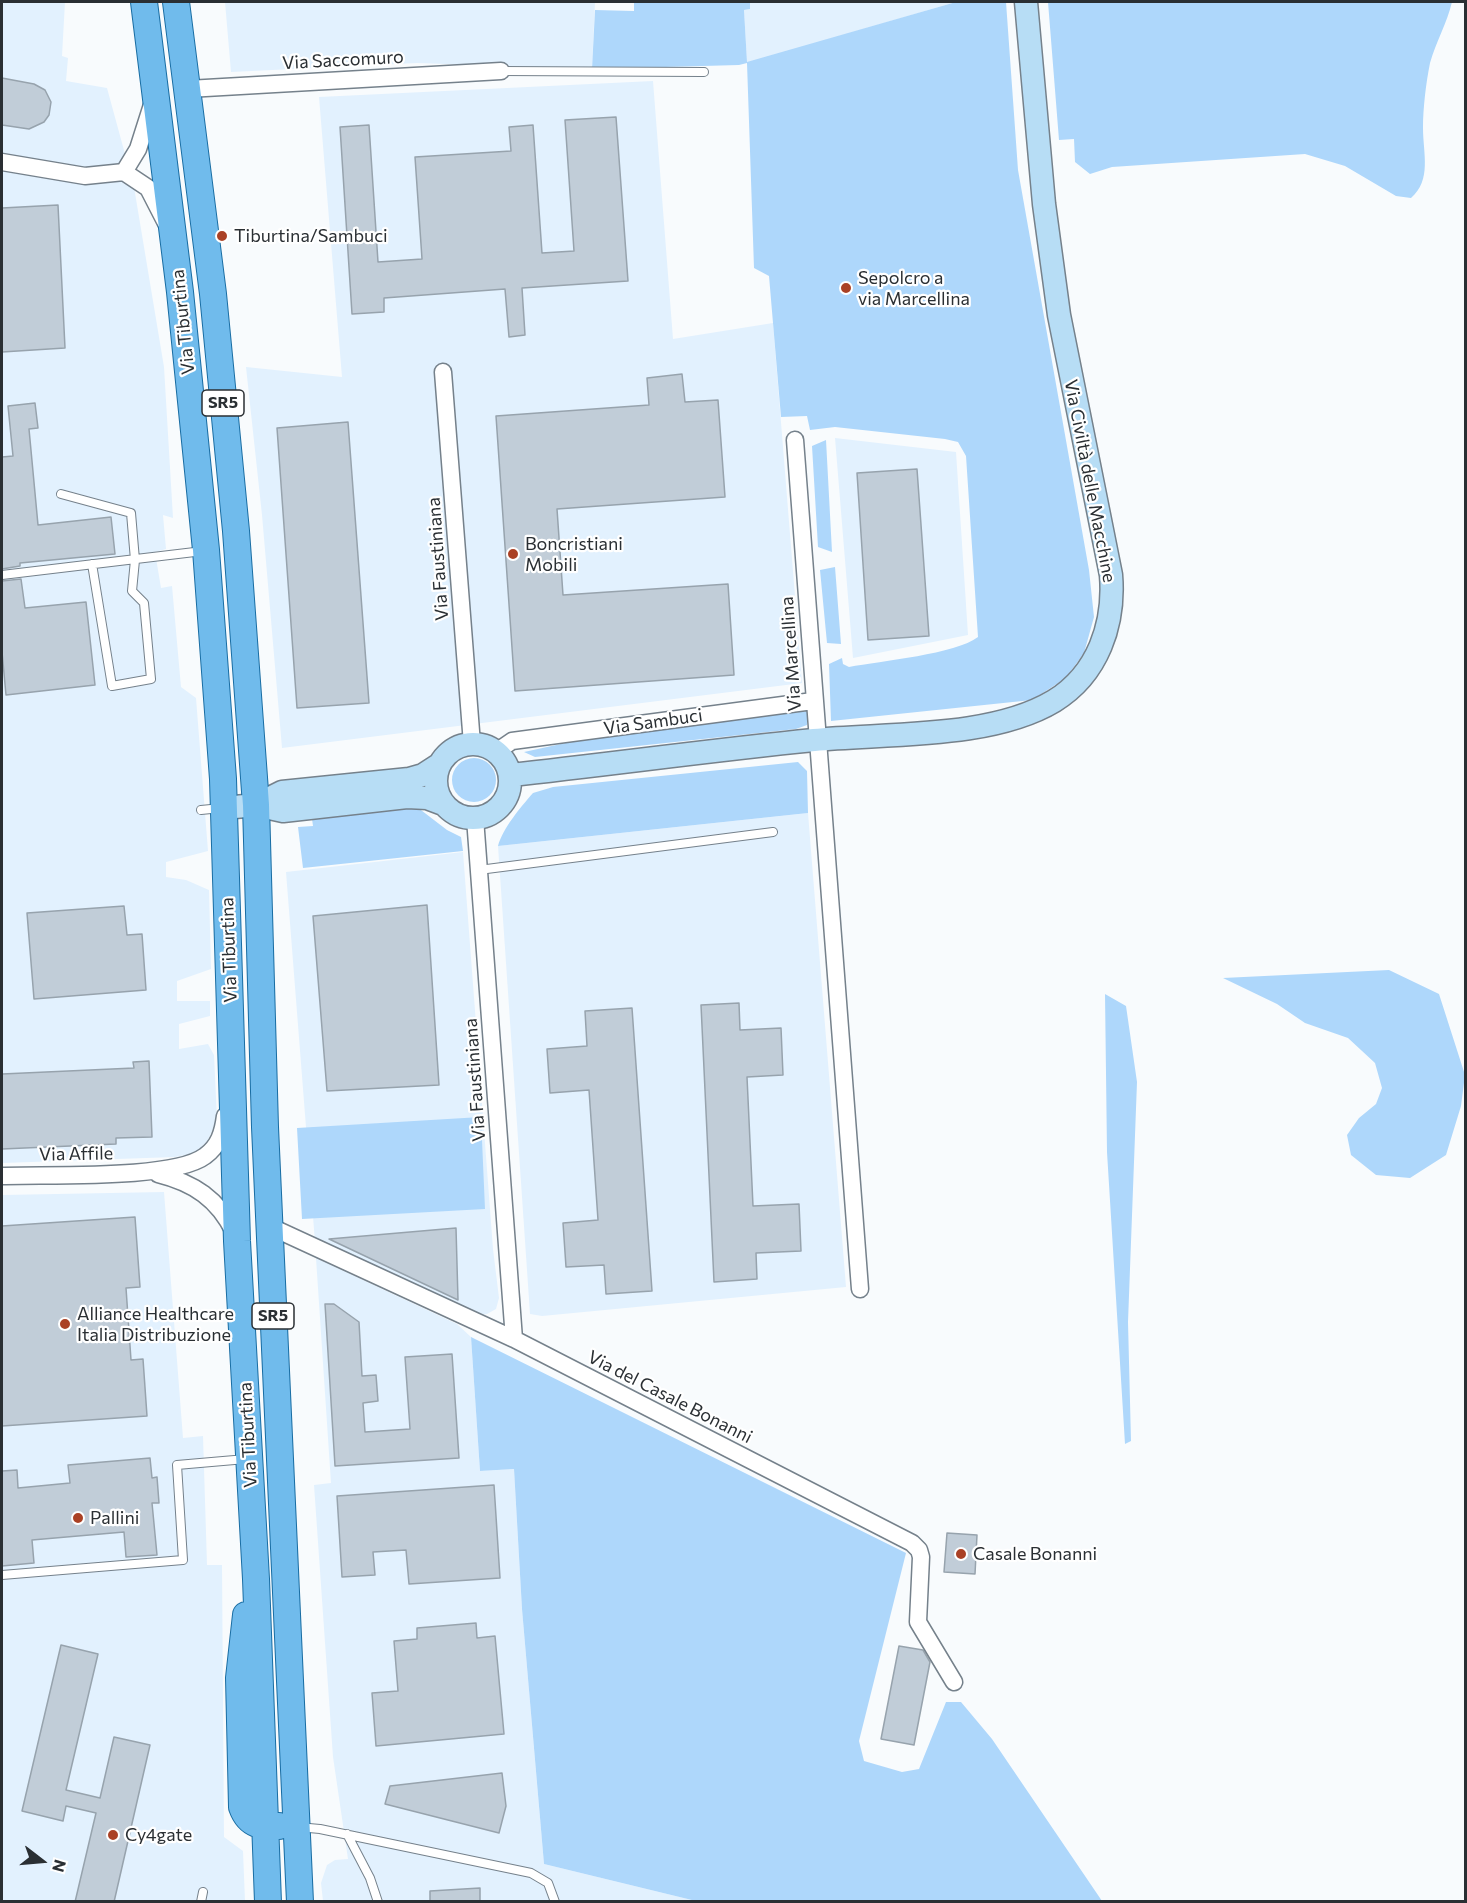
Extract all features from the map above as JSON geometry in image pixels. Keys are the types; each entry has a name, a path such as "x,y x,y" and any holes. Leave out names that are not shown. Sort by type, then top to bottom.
{"main road":[{"name":"Via Tiburtina","path":"144,2 174,240 206,550 212,809 232,1053 237,1241 256,1579 240,1657 242,1802 248,1820 266,1826"},
{"name":"Via Tiburtina","path":"176,2 215,318 237,542 256,805 269,1226 300,1902"},
{"path":"268,1902 266,1826 298,1827"}],"street":[{"name":"Via Civiltà delle Macchine","path":"817,740 968,728 1017,718 1055,700 1076,683 1098,654 1108,626 1112,594 1111,575 1059,315 1043,193 1026,2"},
{"name":"Via Saccomuro","path":"188,89 501,71"},
{"path":"124,172 138,149 156,92"},
{"path":"2,162 85,176 124,172 148,188 174,240"},
{"name":"Via Faustiniana","path":"443,372 472,744"},
{"name":"Via Marcellina","path":"795,440 813,701 860,1289"},
{"name":"Via Sambuci","path":"496,752 512,741 813,701"},
{"name":"Via Sambuci","path":"511,775 817,740"},
{"path":"212,809 256,805 283,811 407,797 433,800 461,817 475,819 493,813 502,806 508,797 511,775 508,765 496,752 483,745 472,744 453,750 440,764 423,775 409,779 282,792 256,805"},
{"path":"440,764 436,784 443,804"},
{"name":"Via Faustiniana","path":"475,819 513,1339"},
{"name":"Via Affile","path":"2,1176 151,1172 194,1162 206,1156 218,1143 224,1127 232,1053"},
{"name":"Via Affile","path":"151,1172 183,1181 207,1195 222,1211 237,1241"},
{"name":"Via del Casale Bonanni","path":"269,1226 513,1339 916,1546 921,1557 918,1622 954,1682"}],"lane":[{"path":"501,71 704,72"},
{"path":"62,494 131,513 135,560 132,591 144,603 151,679 112,686 92,564"},
{"path":"2,575 206,550"},
{"path":"479,870 773,832"},
{"path":"2,1575 183,1560 177,1465 249,1459"},
{"path":"298,1827 347,1834 531,1873 548,1883 555,1902"},
{"path":"347,1834 370,1878 378,1902"}],"shaded area":[{"path":"2,2 65,2 62,56 68,58 66,81 107,88 134,187 164,367 173,518 163,515 166,549 155,552 161,588 172,586 181,687 196,698 208,851 166,862 166,877 186,880 209,890 211,969 177,981 177,1001 210,1001 210,1016 179,1024 179,1049 208,1044 214,1055 217,1119 208,1140 196,1153 175,1157 2,1163"},
{"path":"225,2 595,2 592,69 417,63 231,72"},
{"path":"634,2 750,2 750,9 744,10 747,62 956,2 1006,2 1018,170 1089,570 1094,617 1084,653 1066,678 1032,700 831,721 829,664 842,658 843,664 849,667 917,656 953,648 978,637 966,456 958,442 945,439 835,427 810,430 807,416 781,417 769,276 754,268 747,63 592,69 595,10 634,11"},
{"path":"750,2 956,2 747,63 744,10 750,9"},
{"path":"1048,2 1452,2 1430,63 1425,96 1423,128 1425,166 1422,183 1411,198 1396,196 1345,166 1305,154 1112,167 1090,174 1075,162 1074,139 1059,140"},
{"path":"653,81 673,339 773,323 802,683 282,748 262,515 246,367 342,377 319,97"},
{"path":"835,438 956,452 968,635 853,658"},
{"path":"826,440 832,552 818,547 812,446"},
{"path":"835,567 841,644 827,643 820,570"},
{"path":"808,711 807,725 796,729 535,757 524,752 593,737"},
{"path":"474,758 490,764 496,780 490,796 474,802 458,796 452,780 458,764"},
{"path":"798,762 807,771 808,813 498,846 508,825 533,793 553,787"},
{"path":"417,807 447,830 461,837 463,851 303,868 298,827 313,826 312,819"},
{"path":"808,813 846,1287 542,1316 530,1314 498,846"},
{"path":"463,852 493,1249 499,1298 496,1309 479,1315 315,1242 286,872"},
{"path":"1389,970 1439,994 1465,1075 1461,1106 1446,1155 1410,1178 1376,1175 1351,1155 1347,1135 1359,1118 1376,1104 1382,1088 1375,1063 1348,1038 1305,1023 1277,1004 1223,978"},
{"path":"1105,994 1126,1006 1137,1082 1128,1322 1131,1441 1125,1444 1107,1152"},
{"path":"481,1117 485,1209 302,1219 297,1128"},
{"path":"164,1192 183,1438 203,1436 207,1565 222,1565 224,1837 243,1851 245,1901 2,1901 2,1195"},
{"path":"316,1258 457,1324 471,1337 480,1471 514,1469 522,1609 544,1864 696,1901 323,1901 321,1883 327,1865 335,1860 348,1859 333,1757 314,1485 331,1483"},
{"path":"471,1337 906,1553 859,1741 864,1761 902,1772 919,1769 946,1702 961,1702 992,1739 1102,1901 696,1901 544,1864 522,1609 514,1469 480,1471"}],"building":[{"path":"2,78 34,84 45,90 51,102 49,115 44,122 29,129 2,125"},
{"path":"616,117 628,281 522,288 525,335 509,337 505,289 384,298 384,312 352,314 340,127 369,125 378,262 422,259 415,157 511,151 509,127 533,125 542,253 574,251 565,120"},
{"path":"58,205 65,348 2,352 2,208"},
{"path":"682,374 685,402 718,400 725,497 557,509 563,595 728,584 734,675 515,691 496,416 649,405 647,378"},
{"path":"35,403 38,428 29,429 38,525 111,517 115,554 20,563 20,566 2,569 2,457 13,456 8,406"},
{"path":"348,422 369,703 297,708 277,428"},
{"path":"917,469 929,636 868,640 857,473"},
{"path":"21,579 25,608 86,602 95,685 6,695 2,652 2,581"},
{"path":"427,905 439,1085 327,1091 313,916"},
{"path":"124,906 127,935 142,934 146,990 34,999 27,913"},
{"path":"739,1003 740,1030 781,1028 783,1075 747,1077 753,1206 799,1204 801,1251 756,1253 757,1279 714,1282 701,1005"},
{"path":"632,1008 652,1291 606,1294 604,1265 566,1267 563,1223 598,1220 589,1090 550,1093 547,1049 587,1046 585,1011"},
{"path":"149,1061 152,1137 116,1138 116,1144 2,1149 2,1074 134,1068 133,1062"},
{"name":"Alliance Healthcare Italia Distribuzione","path":"135,1217 140,1287 126,1288 131,1360 143,1359 147,1416 2,1426 2,1226"},
{"path":"456,1228 458,1300 329,1239"},
{"path":"325,1304 334,1304 359,1322 362,1376 376,1375 378,1401 363,1403 365,1432 410,1429 405,1357 452,1354 459,1458 335,1466"},
{"name":"Pallini","path":"150,1458 152,1478 157,1477 159,1503 152,1503 157,1555 126,1557 124,1532 32,1540 34,1563 2,1566 2,1471 17,1470 18,1488 70,1483 68,1465"},
{"path":"494,1485 500,1578 409,1584 406,1550 373,1552 375,1575 342,1577 337,1496"},
{"name":"Casale Bonanni","path":"947,1533 977,1535 975,1574 944,1572"},
{"path":"476,1623 477,1638 495,1636 504,1734 376,1746 372,1693 398,1691 394,1641 417,1639 417,1628"},
{"path":"61,1645 98,1654 66,1790 100,1798 114,1737 150,1745 114,1902 75,1902 96,1813 66,1806 63,1821 22,1811"},
{"path":"899,1646 923,1650 930,1662 914,1745 881,1739"},
{"path":"502,1773 506,1806 499,1833 385,1804 390,1786"},
{"path":"480,1888 480,1902 430,1902 430,1891"}],"place":[{"name":"Tiburtina/Sambuci","path":"222,236"},
{"name":"Sepolcro a via Marcellina","path":"846,288"},
{"name":"Boncristiani Mobili","path":"513,554"},
{"name":"Alliance Healthcare Italia Distribuzione","path":"65,1324"},
{"name":"Pallini","path":"78,1518"},
{"name":"Casale Bonanni","path":"961,1554"},
{"name":"Cy4gate","path":"113,1835"}]}
